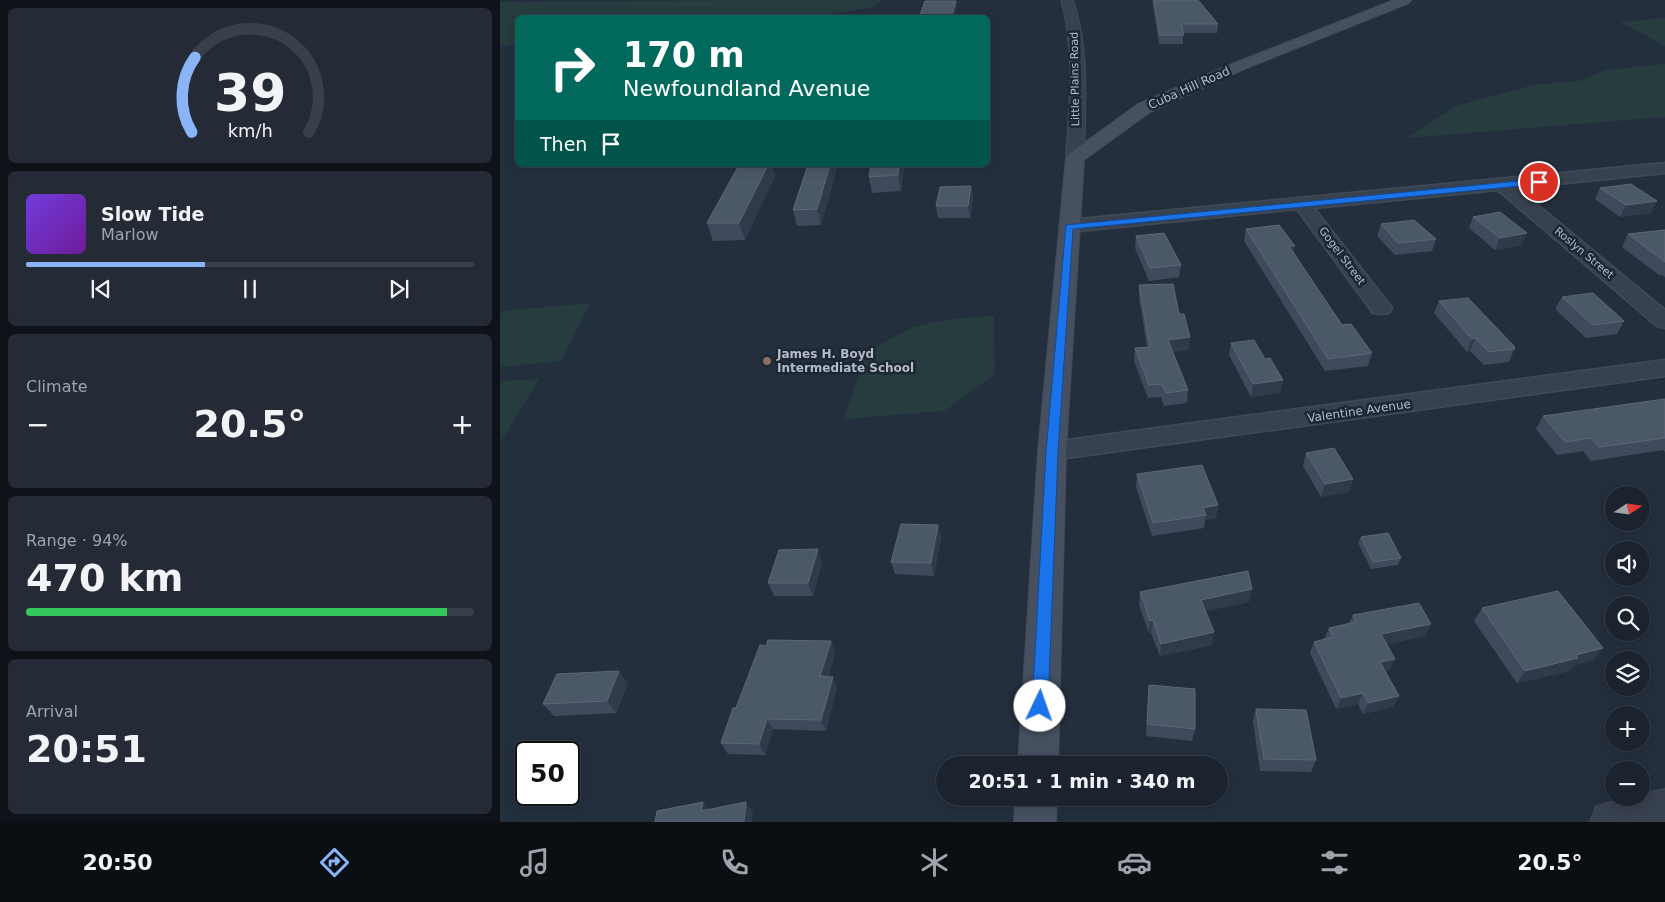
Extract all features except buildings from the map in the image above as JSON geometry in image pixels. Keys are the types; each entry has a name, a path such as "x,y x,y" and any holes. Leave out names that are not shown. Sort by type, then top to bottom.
{"main road":[{"name":"Cuba Hill Road","path":"1075,158 1144,108 1236,68 1405,0"},
{"path":"1038,756 1052,452 1075,158"},
{"path":"1035,822 1036,806"}],"street":[{"name":"Little Plains Road","path":"1067,0 1072,18 1076,58 1075,158"},
{"path":"1069,226 1303,205 1665,168"},
{"name":"Roslyn Street","path":"1503,185 1665,321"},
{"name":"Gogel Street","path":"1303,205 1380,308"},
{"name":"Valentine Avenue","path":"1052,452 1665,368"},
{"path":"1611,822 1665,810"}],"green space":[{"path":"882,0 874,7 825,15 515,15 515,44 500,46 500,2"},
{"path":"1665,18 1665,46 1620,22"},
{"path":"1665,64 1665,117 1406,138 1456,106 1533,85 1578,81 1606,70"},
{"path":"590,303 561,361 500,367 500,315 503,311"},
{"path":"994,316 995,374 945,411 843,419 868,351 913,327 951,319"},
{"path":"539,379 500,443 500,381"}],"place":[{"name":"James H. Boyd Intermediate School","path":"767,361"}],"route":[{"path":"1040,706 1052,452 1069,226 1539,182"}]}
